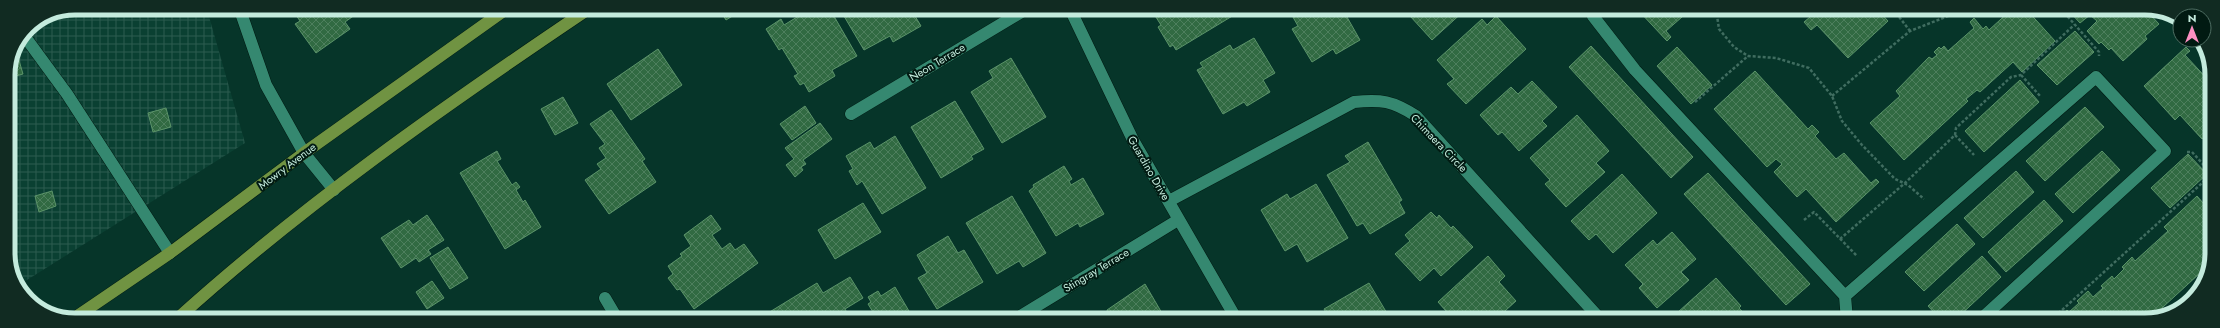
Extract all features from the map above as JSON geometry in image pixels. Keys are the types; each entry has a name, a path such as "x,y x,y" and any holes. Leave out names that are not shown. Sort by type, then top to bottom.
{"main road":[{"name":"Mowry Avenue","path":"79,313 170,253 304,153 498,15"},
{"path":"185,313 226,275 334,190 484,79 580,15"}],"street":[{"path":"242,15 266,85 304,153 334,190"},
{"name":"Neon Terrace","path":"851,114 1016,15"},
{"name":"Guardino Drive","path":"1073,15 1133,140 1232,313"},
{"path":"1593,15 1635,70 1845,296 1846,313"},
{"path":"27,39 67,94 170,253"},
{"path":"1845,296 1938,213 2096,77 2165,151 1988,313"},
{"name":"Chimaera Circle","path":"1169,201 1354,102 1377,100 1398,105 1416,116 1594,313"},
{"name":"Stingray Terrace","path":"1025,313 1178,220"},
{"path":"605,298 614,313"}],"path":[{"path":"1717,15 1719,29 1734,47 1748,56 1776,58 1809,68 1832,96 1842,121 1862,146 1895,179 1905,183 1938,213"},
{"path":"1898,15 1910,31"},
{"path":"1832,96 1910,31 1951,15"},
{"path":"2066,15 2099,52 2096,77"},
{"path":"1840,239 1905,183 1955,135 1956,128 2011,77 2021,75 2074,25"},
{"path":"1678,117 1748,56"},
{"path":"2021,75 2055,112"},
{"path":"1955,135 1988,170"},
{"path":"2165,151 2192,152 2205,167"},
{"path":"2059,313 2205,179"},
{"path":"1788,235 1814,212 1872,273"}],"shaded area":[{"path":"75,15 209,15 245,143 23,283 18,273 15,253 15,75 16,63 25,41 32,32 41,25 63,16"}],"building":[{"path":"296,15 355,15 345,22 350,29 316,53 295,24 300,21"},
{"path":"723,15 734,15 726,20"},
{"path":"800,15 833,15 857,56 832,70 835,76 809,92 804,83 800,85 794,76 798,74 782,48 779,50 766,29 781,19 784,25"},
{"path":"843,15 914,15 921,26 893,42 890,36 864,50"},
{"path":"1155,15 1234,15 1176,50 1173,45 1170,47 1158,27 1161,25"},
{"path":"1292,15 1346,15 1360,40 1336,54 1333,49 1312,62 1292,29 1298,26"},
{"path":"1411,15 1460,15 1432,40 1410,16"},
{"path":"1643,15 1684,15 1666,31 1671,37 1667,41"},
{"path":"1808,15 1882,15 1888,21 1848,58 1817,25 1811,30 1804,22 1810,17"},
{"path":"2005,15 2031,15 2055,41 2022,72 2013,62 1980,92 1977,90 1966,99 1968,101 1904,160 1870,123 1900,96 1896,91 1929,57 1932,59 1937,55 1934,52 1939,47 1941,49 1944,46 1948,51 1974,28 1970,22 1974,18 1983,29 1986,26 1989,30"},
{"path":"2073,15 2090,15 2080,23"},
{"path":"2090,15 2151,16 2159,24 2145,36 2147,39 2123,61 2111,48 2109,50 2101,42 2099,44 2087,31 2097,21"},
{"path":"1496,16 1526,49 1466,104 1447,84 1454,79 1437,60 1482,19 1487,25"},
{"path":"2075,31 2094,52 2057,85 2037,65"},
{"path":"1254,38 1275,73 1263,80 1270,92 1247,106 1244,102 1223,114 1197,70 1203,67 1200,63 1230,45 1233,50"},
{"path":"1591,46 1693,157 1671,178 1569,67"},
{"path":"1677,47 1712,85 1691,104 1657,66"},
{"path":"2185,48 2187,48 2190,51 2185,55 2205,77 2205,137 2202,139 2180,115 2175,120 2144,86"},
{"path":"658,49 682,85 631,120 607,84"},
{"path":"18,57 23,74 15,76"},
{"path":"1011,58 1046,117 1002,143 971,92 993,78 989,71"},
{"path":"1755,71 1808,129 1812,125 1819,132 1815,136 1836,159 1844,153 1871,183 1876,179 1879,182 1836,222 1806,189 1797,197 1774,172 1782,164 1776,159 1767,167 1714,109"},
{"path":"2020,80 2039,102 1984,152 1965,131"},
{"path":"1532,81 1557,107 1542,121 1547,126 1519,151 1502,132 1498,135 1480,115 1511,87 1518,94"},
{"path":"563,97 578,123 555,135 541,109"},
{"path":"955,101 984,149 971,156 973,159 941,178 911,127"},
{"path":"805,106 816,123 792,140 780,124"},
{"path":"2085,107 2104,127 2045,181 2026,161"},
{"path":"166,108 171,127 153,132 148,113"},
{"path":"611,110 645,159 642,161 656,182 609,214 585,180 601,169 597,164 606,158 599,148 605,144 590,124"},
{"path":"1577,115 1609,151 1596,163 1605,172 1566,207 1545,184 1550,180 1530,158"},
{"path":"820,123 832,139 803,160 806,164 801,167 803,170 795,177 786,165 794,159 785,148"},
{"path":"895,136 926,188 882,214 862,181 857,185 849,171 853,169 846,156 870,142 874,149"},
{"path":"1368,142 1402,200 1399,202 1405,213 1370,234 1363,223 1357,226 1327,175 1350,162 1345,156"},
{"path":"497,151 501,159 497,161 512,185 516,182 520,187 516,190 523,202 525,200 541,227 505,249 460,173"},
{"path":"2102,151 2120,170 2073,213 2055,194"},
{"path":"2188,154 2205,172 2205,176 2170,208 2151,188"},
{"path":"1064,166 1072,179 1069,181 1071,185 1083,178 1104,214 1080,227 1078,223 1056,236 1029,191 1034,187 1033,185"},
{"path":"2016,171 2034,192 1983,238 1964,218"},
{"path":"1708,173 1810,284 1786,305 1684,194"},
{"path":"1622,174 1657,213 1613,253 1596,234 1589,240 1571,221"},
{"path":"1316,184 1348,238 1307,262 1297,244 1285,251 1261,210 1287,194 1290,199"},
{"path":"52,191 56,206 39,212 35,196"},
{"path":"1012,196 1046,253 1023,267 1019,261 997,274 966,223"},
{"path":"2197,196 2205,205 2205,253 2201,276 2199,274 2158,312 2064,313 2067,310 2069,312 2079,303 2077,301 2088,291 2093,297 2103,288 2101,286 2112,276 2114,279 2124,269 2122,267 2132,257 2135,261 2168,231 2164,227"},
{"path":"2044,200 2063,221 2006,272 1988,252"},
{"path":"863,203 881,232 835,259 818,230"},
{"path":"1431,212 1437,218 1439,215 1451,228 1453,226 1473,247 1441,276 1434,268 1420,281 1395,254 1410,241 1405,235"},
{"path":"427,215 444,240 428,250 431,254 419,262 416,258 401,268 381,238 409,220 413,225"},
{"path":"711,215 721,229 712,235 722,249 730,243 735,250 744,244 758,263 694,309 680,289 677,290 668,278 673,274 668,266 682,256 680,254 691,246 684,235"},
{"path":"1957,224 1975,244 1924,291 1905,272"},
{"path":"1672,232 1696,259 1681,272 1689,280 1657,308 1639,288 1643,284 1625,265 1653,240 1657,245"},
{"path":"948,236 958,253 964,250 983,282 937,309 918,278 927,273 917,255"},
{"path":"448,247 468,278 450,289 430,258"},
{"path":"1488,256 1505,276 1499,282 1516,301 1503,313 1448,313 1438,302"},
{"path":"1982,256 2001,277 1962,313 1934,313 1928,306"},
{"path":"850,277 863,298 845,309 847,313 768,313 817,283 823,293"},
{"path":"1716,278 1741,306 1739,308 1744,313 1679,313 1678,312"},
{"path":"432,281 444,298 427,309 416,292"},
{"path":"1369,283 1387,313 1326,313 1324,309"},
{"path":"1145,284 1162,313 1108,313 1107,310"},
{"path":"895,287 910,313 874,313 868,304 871,302 868,297 878,291 881,296"}]}
